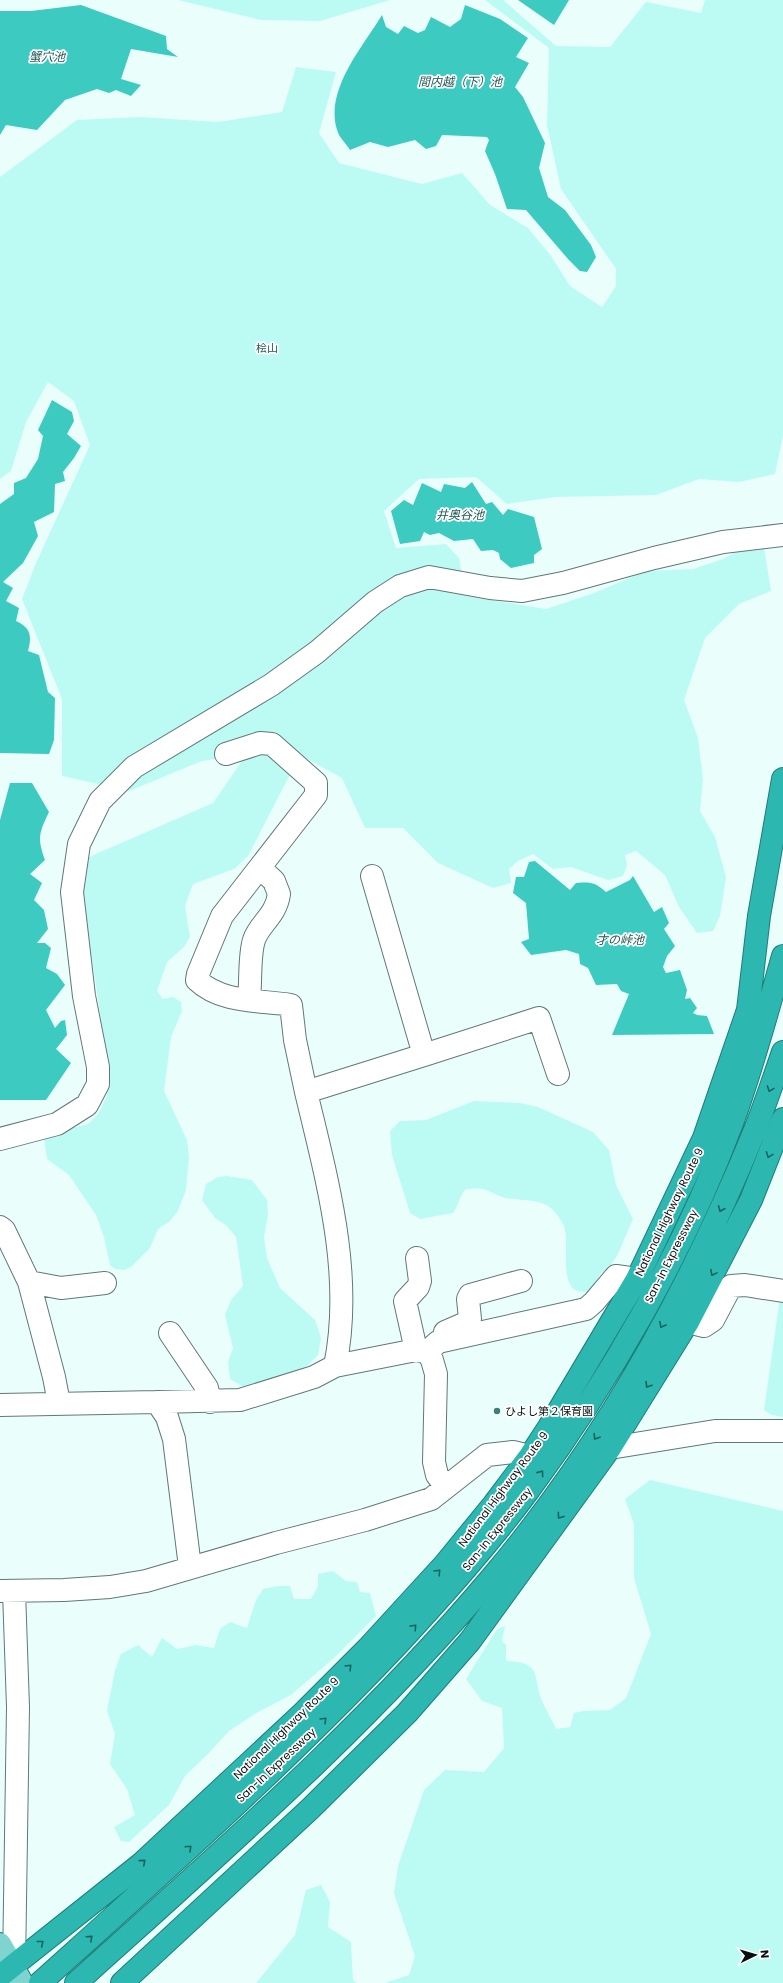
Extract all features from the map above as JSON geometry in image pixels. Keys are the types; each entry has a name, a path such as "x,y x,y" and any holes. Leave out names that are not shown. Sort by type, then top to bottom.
{"highway":[{"name":"National Highway Route 9","path":"12,1975 141,1864 302,1714 368,1648 445,1564 530,1456 637,1279 704,1138 748,1010 759,916 783,779"},
{"path":"748,1010 770,924 783,860"},
{"name":"San-In Expressway","path":"40,1983 303,1741 366,1678 477,1555 527,1493 567,1435 618,1356 658,1283 696,1207 731,1124 761,1034 783,956"},
{"path":"76,1983 257,1819 382,1697 439,1637 494,1574 546,1509 594,1440 639,1367 680,1294 718,1216 756,1129 783,1052"},
{"path":"122,1983 310,1809 407,1713 470,1641 610,1448 688,1322 752,1200 783,1119"}],"main road":[{"path":"0,1944 12,1975"}],"street":[{"path":"0,1139 57,1124 87,1105 98,1084 98,1067 84,996 72,892 79,844 100,801 134,767 271,685 318,652 375,602 400,586 429,577 490,588 522,591 563,583 654,558 723,542 783,535"},
{"path":"226,754 260,743 272,744 316,783 316,795 222,916 198,974 197,980 203,985 230,998 250,999 291,1005 295,1040 336,1229 341,1289 340,1337 335,1366"},
{"path":"250,999 254,938 271,915 279,894 274,882 260,868"},
{"path":"372,876 424,1055"},
{"path":"306,1092 540,1018 558,1074"},
{"path":"0,1227 4,1230 29,1282 54,1377 59,1404"},
{"path":"417,1258 420,1281 418,1287 405,1301 427,1348 436,1374 435,1469 446,1487"},
{"path":"0,1405 210,1402 240,1400 314,1377 335,1366 427,1348 586,1309 594,1302 616,1276 637,1279"},
{"path":"427,1348 444,1332 468,1322 470,1319 468,1299 470,1295 521,1281"},
{"path":"29,1282 61,1288 106,1283"},
{"path":"688,1322 704,1326 713,1320 732,1286 745,1285 783,1290"},
{"path":"170,1332 207,1388 210,1402"},
{"path":"157,1402 167,1417 174,1439 190,1567"},
{"path":"610,1448 714,1431 783,1431"},
{"path":"12,1975 18,1707 7,1591 64,1590 110,1587 146,1581 190,1567 431,1499 487,1455 513,1452 530,1456"}],"green space":[{"path":"178,0 390,0 320,21 261,20"},
{"name":"桧山","path":"485,0 503,0 556,46 610,47 646,2 701,13 705,0 783,0 783,436 775,474 739,482 699,479 656,495 555,497 507,504 476,477 419,479 384,511 396,548 446,544 459,558 466,596 546,609 594,593 646,571 693,569 723,559 750,544 764,547 771,591 739,604 705,638 684,700 698,738 703,779 700,811 715,837 726,877 720,916 713,931 697,933 679,907 665,875 636,851 625,855 627,865 623,876 608,880 571,867 553,869 533,854 518,861 509,869 511,883 493,888 438,863 403,828 365,828 342,778 300,755 248,856 234,869 193,884 185,906 190,937 184,947 167,962 157,991 163,999 173,997 181,1002 182,1011 171,1037 164,1091 187,1140 189,1157 186,1190 178,1211 169,1222 158,1229 150,1248 131,1267 124,1270 115,1269 110,1265 104,1237 96,1215 69,1175 47,1159 44,1139 54,1133 88,1124 98,1114 107,1096 104,1041 83,896 89,857 213,803 246,755 202,761 129,791 62,776 62,699 22,599 36,563 90,445 74,401 48,382 26,422 11,471 0,479 0,177 77,120 139,117 218,122 282,112 296,67 336,72 319,133 339,163 422,184 462,173 490,205 528,228 551,256 570,286 602,307 616,286 616,269 561,189 547,125 549,48"},
{"path":"474,1101 520,1103 538,1107 593,1132 609,1150 616,1185 633,1219 617,1256 608,1269 601,1273 591,1291 580,1292 572,1287 568,1279 566,1269 566,1235 564,1226 554,1211 543,1204 502,1197 482,1189 466,1189 453,1213 420,1219 410,1213 392,1155 390,1131 400,1121 426,1120"},
{"path":"227,1176 252,1180 267,1200 268,1215 264,1237 267,1258 280,1288 315,1320 321,1338 318,1355 307,1366 261,1385 242,1386 230,1379 228,1362 233,1348 225,1315 231,1300 243,1286 236,1237 227,1226 215,1218 202,1200 206,1184 218,1177"},
{"path":"783,1296 783,1417 772,1415 764,1410 780,1298"},
{"path":"650,1480 783,1511 783,1983 385,1983 409,1975 415,1956 394,1893 398,1866 424,1790 445,1770 484,1772 504,1748 502,1708 482,1701 466,1679 497,1629 505,1626 502,1641 506,1645 506,1661 526,1664 534,1672 542,1701 556,1729 570,1727 574,1713 583,1711 610,1710 626,1698 651,1634 634,1578 634,1524 625,1499"},
{"path":"333,1571 346,1581 357,1582 360,1592 370,1593 376,1616 336,1656 291,1695 258,1712 229,1731 185,1776 169,1805 129,1842 121,1841 114,1827 135,1815 127,1789 110,1764 115,1734 107,1711 115,1670 121,1654 138,1645 152,1657 162,1638 177,1649 196,1645 214,1648 220,1629 230,1622 247,1628 256,1600 263,1589 279,1586 290,1586 294,1599 311,1599 318,1586 318,1574"},
{"path":"321,1885 330,1902 328,1927 351,1942 353,1980 357,1983 256,1983 295,1935 306,1890"}],"water":[{"path":"518,0 569,0 554,25"},
{"name":"蟹穴池","path":"81,5 166,36 167,49 178,57 131,49 121,79 141,85 131,96 116,90 109,93 97,89 65,100 37,130 6,125 0,135 0,11 31,11"},
{"name":"間内越（下）池","path":"465,5 500,19 528,38 516,57 529,63 515,87 523,97 545,143 539,168 548,197 565,210 591,245 596,257 587,272 580,271 568,259 526,210 507,209 485,151 489,140 487,137 442,135 436,146 426,149 415,140 388,147 370,142 350,150 339,135 335,119 335,104 339,88 346,72 382,15 386,27 398,34 404,26 418,33 425,30 431,17 450,27 461,19"},
{"path":"52,400 72,412 74,421 67,434 81,446 63,472 65,481 55,484 54,512 34,522 38,536 23,563 3,582 13,588 6,601 19,608 16,621 25,627 29,633 30,641 28,651 39,655 48,692 55,698 54,740 49,754 0,753 0,504 14,494 14,483 26,478 38,459 43,436 38,430"},
{"name":"井奥谷池","path":"472,482 486,504 492,502 503,515 508,509 534,517 542,549 534,555 534,563 511,568 500,559 499,553 493,550 481,551 473,539 454,541 439,533 430,535 424,532 420,541 400,544 391,511 404,500 413,505 422,483 441,492 444,484 465,488"},
{"path":"10,783 32,783 49,812 40,836 45,860 30,874 42,883 34,900 44,910 48,929 37,943 45,943 51,948 46,968 57,974 65,985 46,1010 55,1028 61,1021 65,1020 67,1035 56,1049 71,1063 46,1100 0,1100 0,820"},
{"name":"才の峠池","path":"535,861 570,890 576,883 589,883 595,884 606,892 630,880 633,876 654,912 662,907 669,923 664,929 675,946 667,956 663,967 666,973 680,970 687,990 685,999 690,998 697,1008 693,1013 707,1016 714,1034 612,1035 629,994 621,991 617,984 596,985 588,968 580,964 579,954 566,950 531,955 521,942 529,939 526,903 513,893 516,877 524,877 529,862"}],"place":[{"name":"ひよし第２保育園","path":"497,1411"}]}
